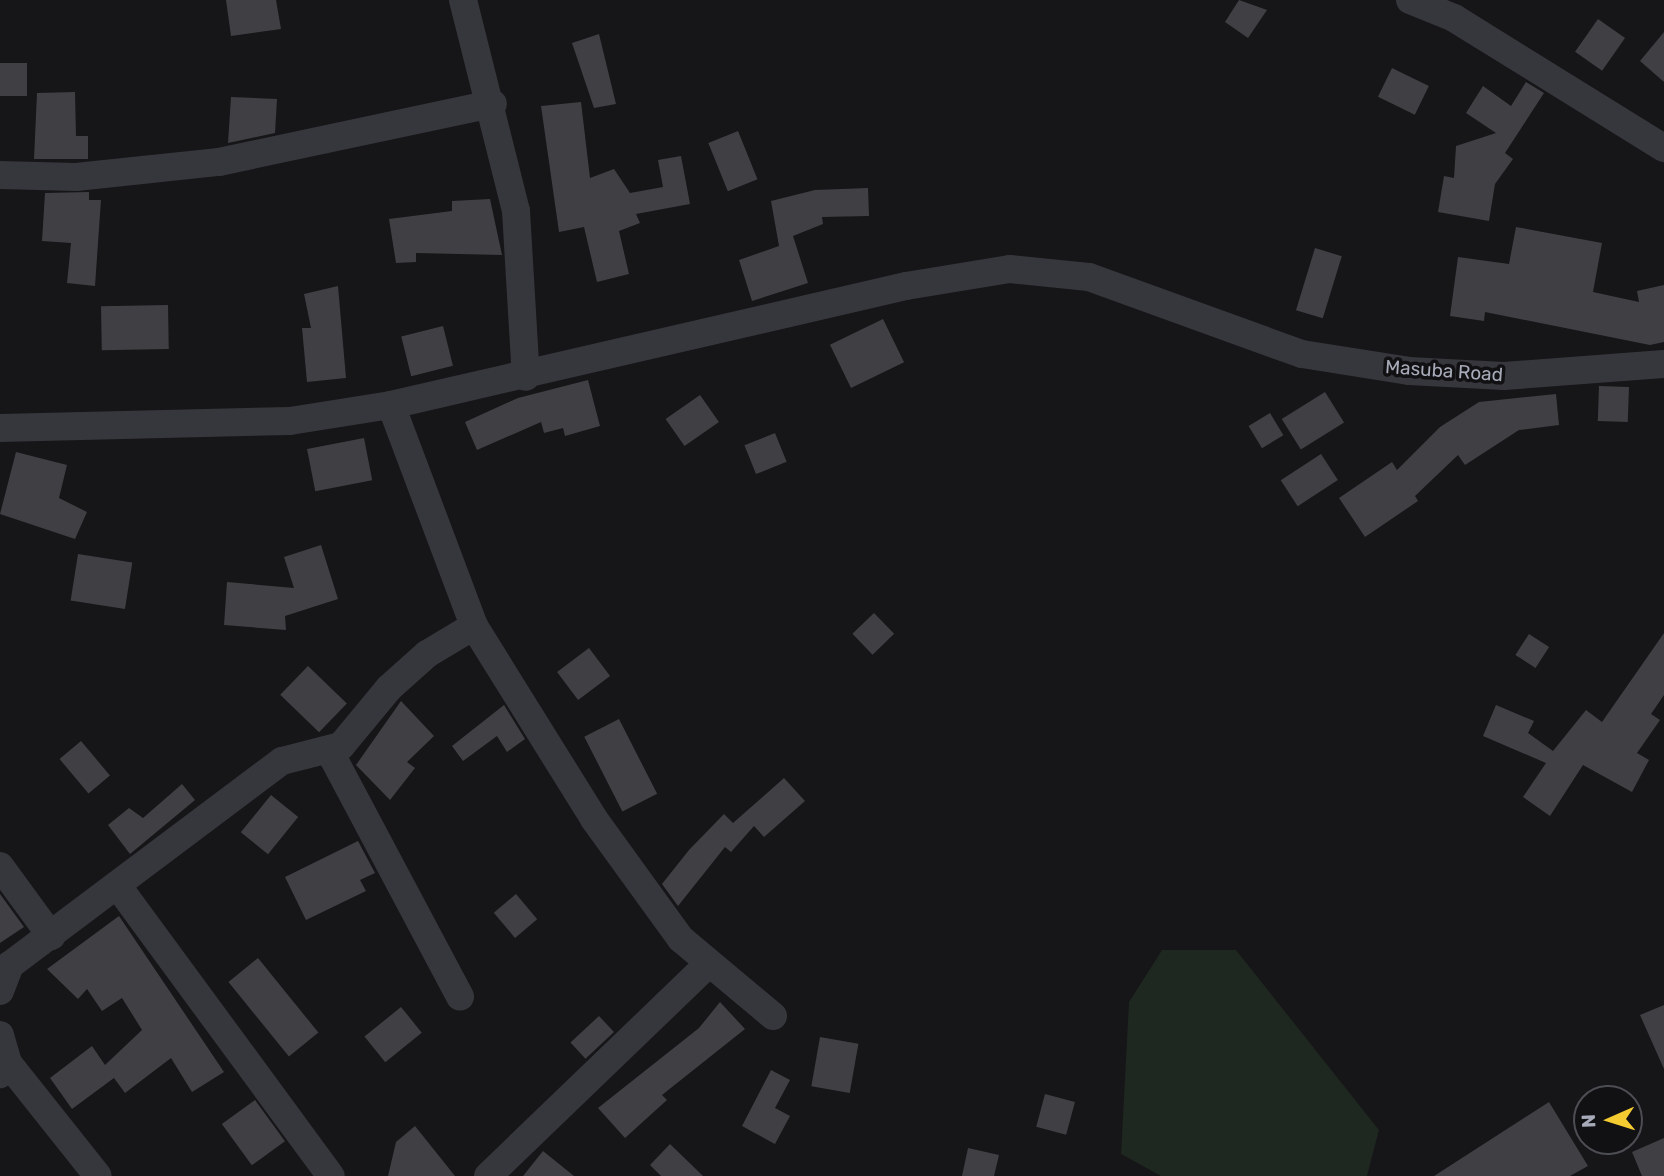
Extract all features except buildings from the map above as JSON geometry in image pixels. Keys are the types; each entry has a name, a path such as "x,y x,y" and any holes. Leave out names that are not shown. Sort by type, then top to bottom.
{"street":[{"path":"463,0 493,104 516,211 526,377"},
{"path":"1410,0 1453,9 1664,148"},
{"path":"0,175 76,177 219,162 493,104"},
{"name":"Masuba Road","path":"0,428 290,421 391,405 526,377 906,286 1010,268 1089,276 1230,323 1302,354 1409,371 1504,376 1664,364"},
{"path":"391,405 474,626 636,883 707,965 773,1016"},
{"path":"0,991 10,965 282,761 330,752 427,654 474,626"},
{"path":"330,752 460,998"},
{"path":"0,866 51,936"},
{"path":"117,885 331,1176"},
{"path":"488,1176 707,965"},
{"path":"0,1035 4,1069 97,1176"}],"shaded area":[{"path":"1162,950 1236,950 1379,1130 1367,1176 1161,1176 1121,1154 1129,1002"}]}
